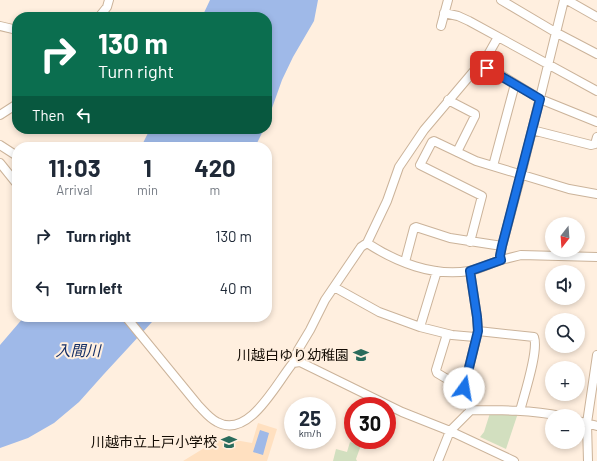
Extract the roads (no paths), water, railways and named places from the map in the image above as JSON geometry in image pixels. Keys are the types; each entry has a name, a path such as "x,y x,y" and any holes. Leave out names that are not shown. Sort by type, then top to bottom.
{"street":[{"path":"103,12 107,7 109,0"},
{"path":"441,26 448,0"},
{"path":"501,0 597,54"},
{"path":"501,260 500,256 502,246 564,0"},
{"path":"567,0 597,17"},
{"path":"444,13 458,16 469,21 597,91"},
{"path":"0,26 12,29"},
{"path":"130,322 205,413 217,422 234,425 241,423 250,417 264,402 293,363 298,350 325,300 361,247 367,243 390,195 399,167 424,130 489,53 498,37"},
{"path":"480,62 540,99 597,122"},
{"path":"494,166 515,84"},
{"path":"448,100 474,114 475,116 457,152"},
{"path":"0,115 12,107"},
{"path":"532,130 591,145 595,144 597,138"},
{"path":"470,242 482,196 420,165 432,142 434,141 476,161 569,189 597,194"},
{"path":"0,145 12,153"},
{"path":"0,163 12,178"},
{"path":"405,262 414,228 450,238 502,246"},
{"path":"367,243 390,257 411,265 437,271 453,272 470,271 501,260 521,255 597,257"},
{"path":"420,327 437,271"},
{"path":"470,271 477,317 477,334 464,386 464,397 472,410"},
{"path":"334,287 379,312 420,327 446,334 534,337 536,342 532,366 520,411"},
{"path":"446,334 436,370 437,373 452,382 464,386"},
{"path":"588,461 587,423 597,355"},
{"path":"293,363 300,362 402,412 450,431 511,460"},
{"path":"438,461 450,431 472,410 545,413"},
{"path":"587,423 597,426"}],"water":[{"path":"210,0 318,0 314,21 293,57 282,80 272,108 272,12 204,12"},
{"path":"148,134 262,134 258,142 144,142"},
{"name":"入間川","path":"20,322 152,322 79,402 54,423 28,438 0,448 0,345"},
{"path":"260,430 269,433 263,455 253,452"}],"place":[{"name":"川越白ゆり幼稚園","path":"361,355"},
{"name":"川越市立上戸小学校","path":"229,442"}]}
